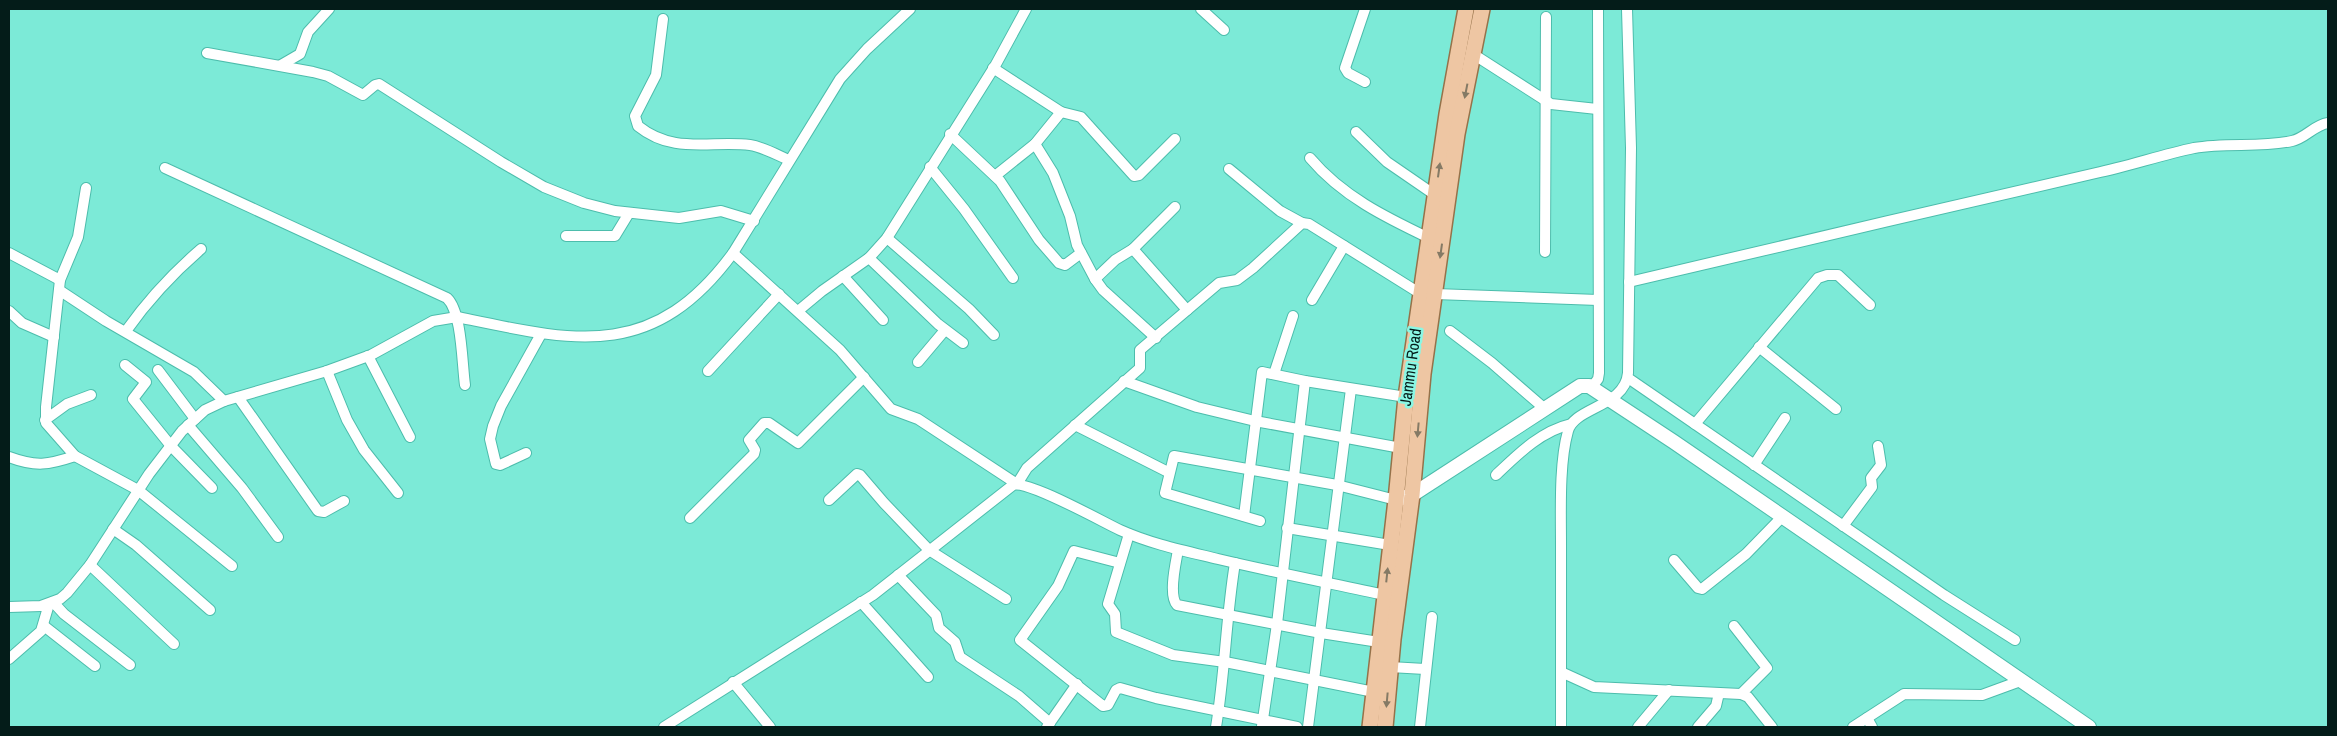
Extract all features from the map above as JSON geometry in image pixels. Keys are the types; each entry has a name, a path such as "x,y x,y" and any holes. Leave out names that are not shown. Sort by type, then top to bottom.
{"main road":[{"name":"Jammu Road","path":"1370,727 1406,397 1428,294 1429,238 1447,114 1466,9"},
{"path":"1385,727 1390,667 1412,495 1428,294 1482,9"}],"street":[{"path":"280,65 300,54 308,32 329,9"},
{"path":"9,607 50,603 67,593 90,565 138,490 170,446 204,410 224,400 327,371 368,356 433,321 457,317 541,334 597,337 625,333 659,320 686,305 733,254 840,79 867,49 910,9"},
{"path":"798,311 870,258 886,238 993,68 1026,9"},
{"path":"1201,9 1224,30"},
{"path":"1365,9 1345,68 1348,73 1365,82"},
{"path":"1598,9 1599,373 1610,389 1783,516 2089,727"},
{"path":"1496,475 1530,444 1555,429 1571,424 1610,389 1629,282 1631,148 1627,9"},
{"path":"1545,252 1546,17"},
{"path":"663,19 656,75 635,116 638,126 668,141 693,146 750,145 790,160"},
{"path":"207,53 280,65 328,76 364,95 376,84 386,87 501,162 544,187 584,203 629,213 684,218 721,211 754,221"},
{"path":"1473,54 1545,100 1558,106 1597,109"},
{"path":"993,68 1061,112 1081,117 1134,176 1139,175 1175,139"},
{"path":"995,176 1034,144 1061,112"},
{"path":"1629,282 2094,174 2193,148 2269,145 2293,141 2316,126 2328,123"},
{"path":"1356,132 1394,167 1435,195"},
{"path":"950,134 995,176 1039,240 1059,263 1065,265 1081,253"},
{"path":"1034,144 1053,173 1070,216 1081,253 1095,279 1103,290 1156,338"},
{"path":"1310,158 1355,199 1385,217 1429,238"},
{"path":"930,167 964,209 1013,278"},
{"path":"166,168 444,297 451,303 457,317 465,385"},
{"path":"1229,169 1280,211 1302,223 1309,224 1428,294 1598,300"},
{"path":"86,188 78,237 59,285 45,420 48,426 75,456 138,490 232,566"},
{"path":"1095,279 1115,260 1133,249 1175,207"},
{"path":"566,236 615,236 629,213"},
{"path":"664,727 861,602 1013,485 1018,484 1027,468 1141,366 1140,350 1220,283 1237,280 1302,223"},
{"path":"886,238 970,310 994,335"},
{"path":"1312,300 1344,246"},
{"path":"126,332 148,301 169,277 201,248"},
{"path":"1133,249 1187,310"},
{"path":"9,253 59,285 106,321 194,372 224,400"},
{"path":"733,254 840,350 891,409 918,420 1018,484 1037,490 1129,534 1178,550 1385,595"},
{"path":"870,258 945,330 963,343"},
{"path":"1695,424 1818,278 1838,275 1870,304"},
{"path":"844,276 883,320"},
{"path":"708,371 779,294"},
{"path":"9,310 22,323 54,337"},
{"path":"1274,374 1293,316"},
{"path":"918,362 945,330"},
{"path":"1450,331 1486,358 1545,409"},
{"path":"526,453 500,465 496,464 490,434 501,406 541,334"},
{"path":"1759,348 1836,409"},
{"path":"368,356 410,437"},
{"path":"125,365 146,382 133,398 170,446 212,488"},
{"path":"158,370 191,422 278,538"},
{"path":"327,371 347,420 364,450 398,492"},
{"path":"1244,516 1261,374 1264,372 1306,382 1406,397"},
{"path":"690,518 754,454 755,450 749,440 764,423 769,423 776,427 798,443 864,377"},
{"path":"1124,381 1197,406 1255,421 1401,448"},
{"path":"1263,724 1306,382"},
{"path":"1260,521 1166,494 1164,490 1173,457 1176,455 1293,477 1396,500 1412,495 1580,386 1610,389 1695,424 1944,595 2015,640"},
{"path":"1308,727 1321,633 1343,437 1351,389"},
{"path":"45,420 67,404 91,395"},
{"path":"238,397 318,512 324,512 344,500"},
{"path":"1754,465 1785,418"},
{"path":"1561,727 1562,487 1568,431 1571,424"},
{"path":"1075,425 1168,472"},
{"path":"1843,526 1872,487 1872,478 1881,465 1878,446"},
{"path":"9,457 25,463 42,465 75,456"},
{"path":"829,500 857,474 860,475 929,550 1006,599"},
{"path":"1674,560 1698,588 1702,589 1746,554 1783,516"},
{"path":"1287,528 1390,544"},
{"path":"113,529 136,545 210,610"},
{"path":"1129,534 1108,605 1115,614 1116,632 1173,655 1225,662 1374,692"},
{"path":"1178,550 1174,580 1175,603 1321,633 1379,642"},
{"path":"1120,563 1074,551 1058,586 1020,638 1021,641 1105,707 1116,690 1120,688 1263,724 1297,727"},
{"path":"1216,727 1235,563"},
{"path":"90,565 174,644"},
{"path":"898,575 936,615 939,628 955,642 960,657 1019,696 1049,725 1077,684"},
{"path":"861,602 928,677"},
{"path":"9,659 38,635 44,626 50,603"},
{"path":"50,603 130,665"},
{"path":"1420,727 1423,669 1432,617"},
{"path":"44,626 95,666"},
{"path":"1734,626 1767,668 1741,694"},
{"path":"1390,667 1423,669"},
{"path":"1561,672 1594,687 1741,694 1748,698 1772,727"},
{"path":"1853,727 1870,723 1904,694 1982,694 2023,680"},
{"path":"733,682 770,727"},
{"path":"1638,727 1668,690"},
{"path":"1698,727 1716,706 1718,693"}]}
